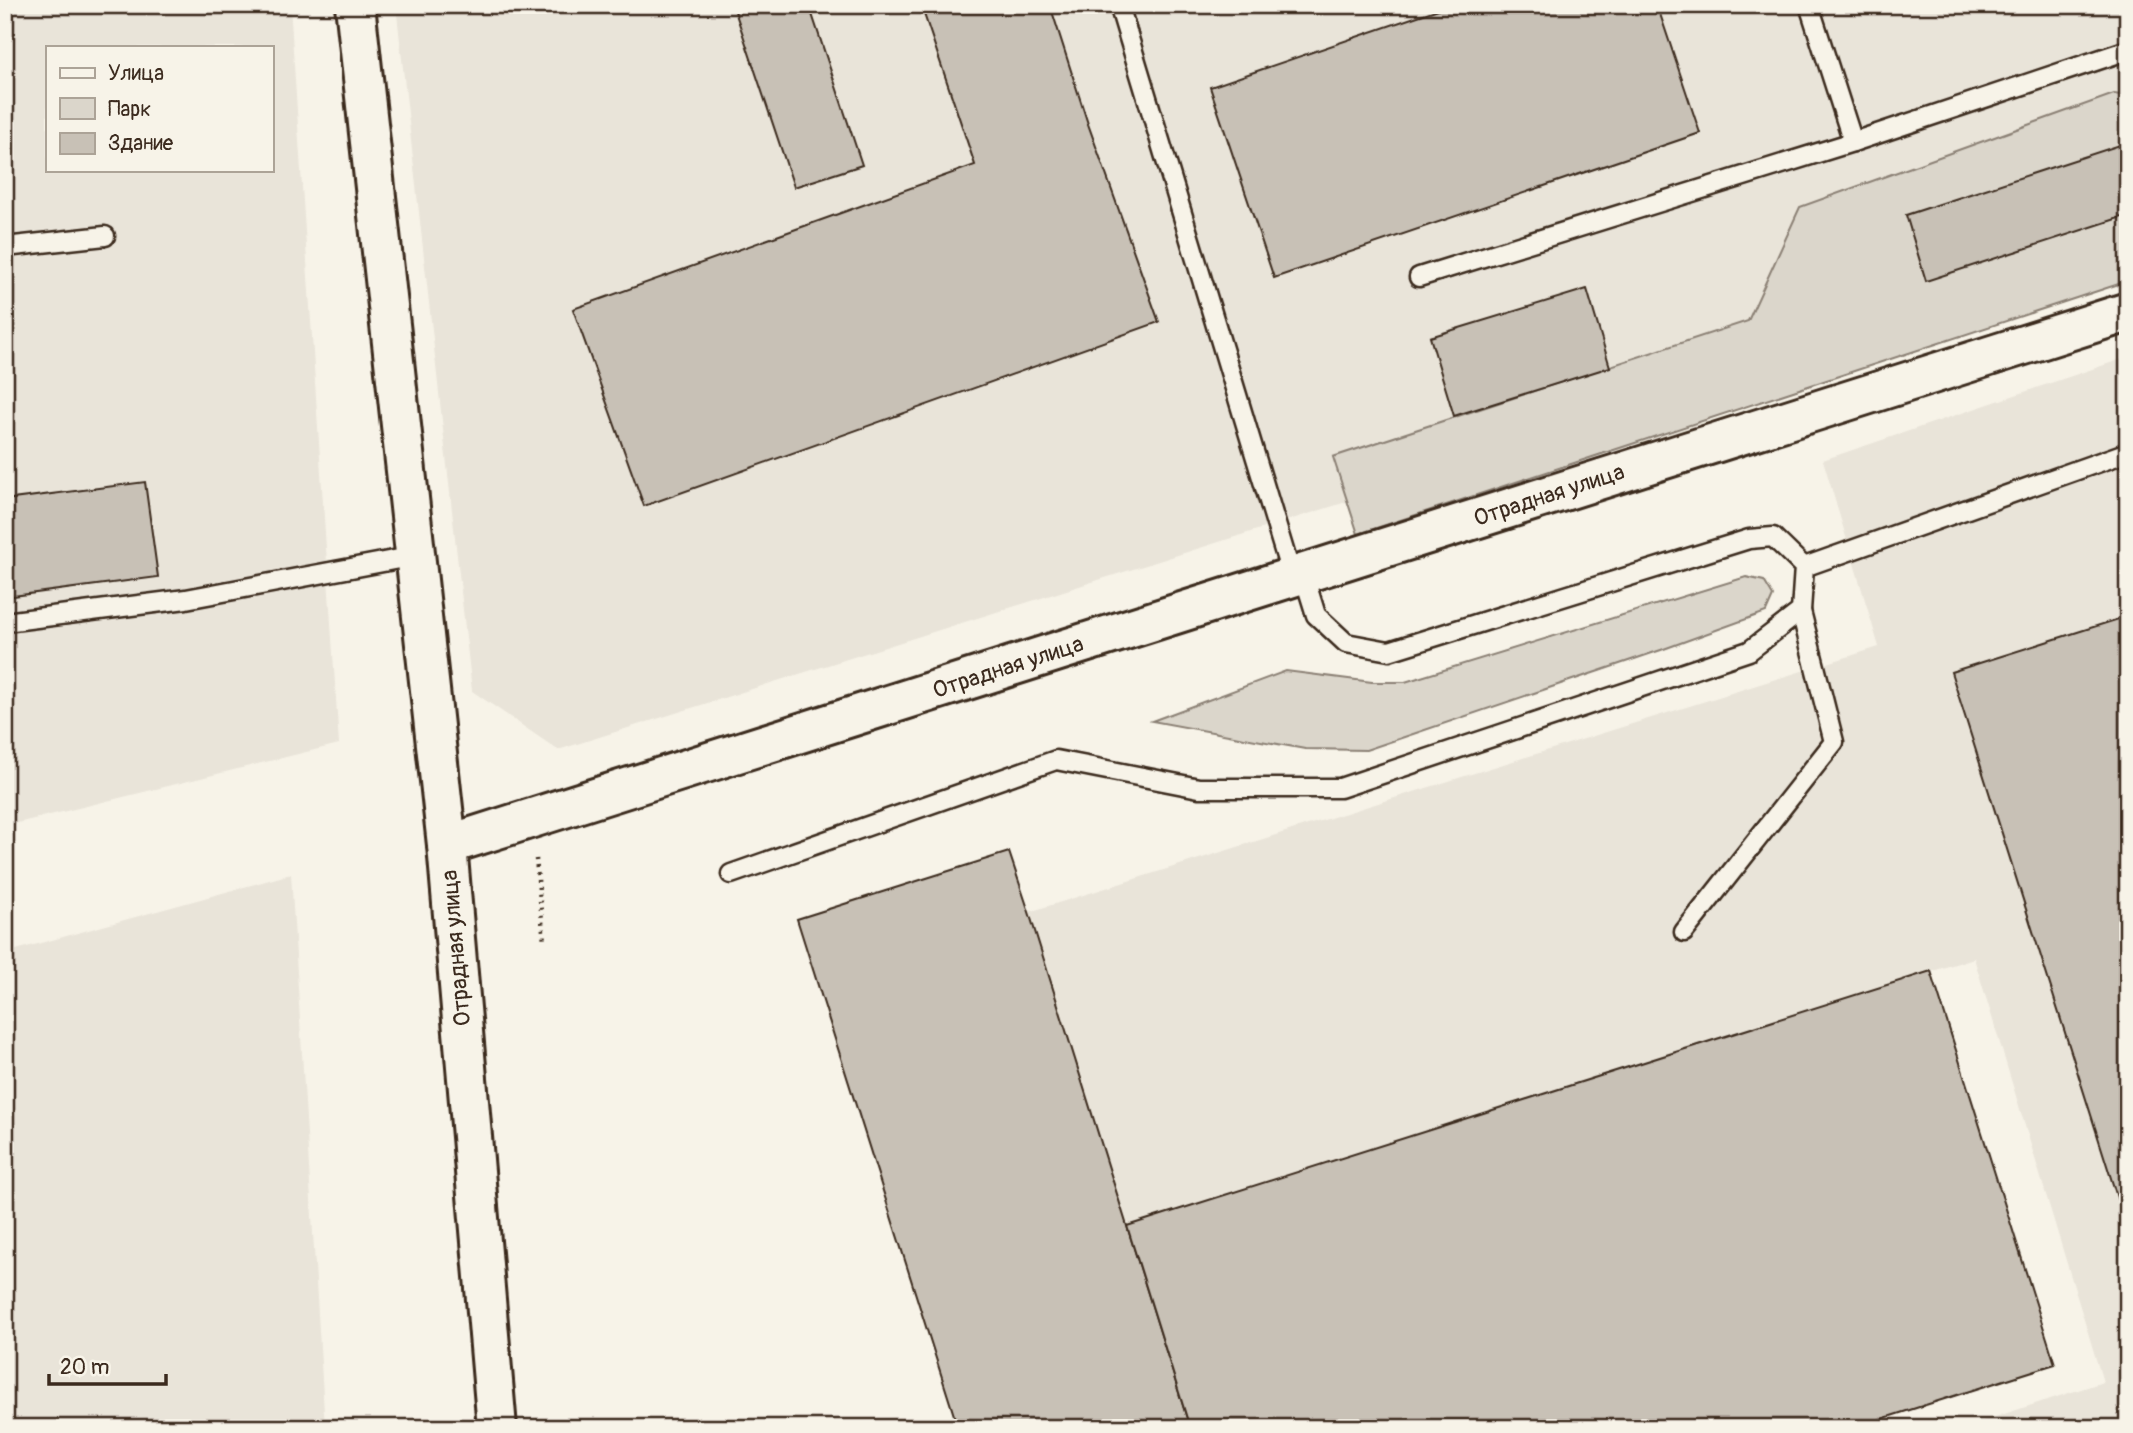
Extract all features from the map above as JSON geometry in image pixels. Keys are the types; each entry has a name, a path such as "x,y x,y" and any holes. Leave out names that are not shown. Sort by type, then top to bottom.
{"main road":[{"path":"355,5 447,845"},
{"name":"Отрадная улица","path":"497,1428 447,845 2128,312"}],"lane":[{"path":"1119,5 1298,575 1316,615 1346,643 1389,651 1749,539 1773,537 1804,567 1801,611 1834,742 1684,932"},
{"path":"1809,5 1853,142"},
{"path":"1419,277 1853,142 2128,50"},
{"path":"5,247 105,236"},
{"path":"1804,567 2128,452"},
{"path":"5,622 186,599 415,556"},
{"path":"731,874 1056,760 1199,788 1340,788 1749,652 1801,611"}],"path":[{"path":"532,818 544,942"}],"shaded area":[{"path":"5,5 290,5 339,744 5,826"},
{"path":"396,5 2128,5 2128,256 558,750 472,691"},
{"path":"2128,357 2128,1428 1961,1428 2103,1382 1974,958 1127,1226 1029,912 1879,647 1823,460"},
{"path":"291,874 325,1428 5,1428 5,953"}],"green space":[{"path":"2114,94 2128,96 2128,281 1358,534 1333,457 1748,321 1800,207"},
{"path":"1746,577 1764,581 1773,596 1766,612 1366,750 1305,749 1152,721 1286,671 1372,682 1405,682"}],"building":[{"path":"733,5 809,5 862,165 794,187"},
{"path":"921,5 1050,5 1088,124 1159,322 644,506 573,309 975,165"},
{"path":"1450,5 1657,5 1700,133 1274,278 1210,87"},
{"path":"2126,143 2128,215 1926,281 1906,215"},
{"path":"1587,289 1610,367 1454,416 1430,337"},
{"path":"145,482 158,577 5,597 5,500"},
{"path":"2128,616 2128,1232 1951,672"},
{"path":"1009,852 1190,1428 958,1428 797,919"},
{"path":"1931,971 2055,1364 1853,1428 1190,1428 1127,1226"}]}
